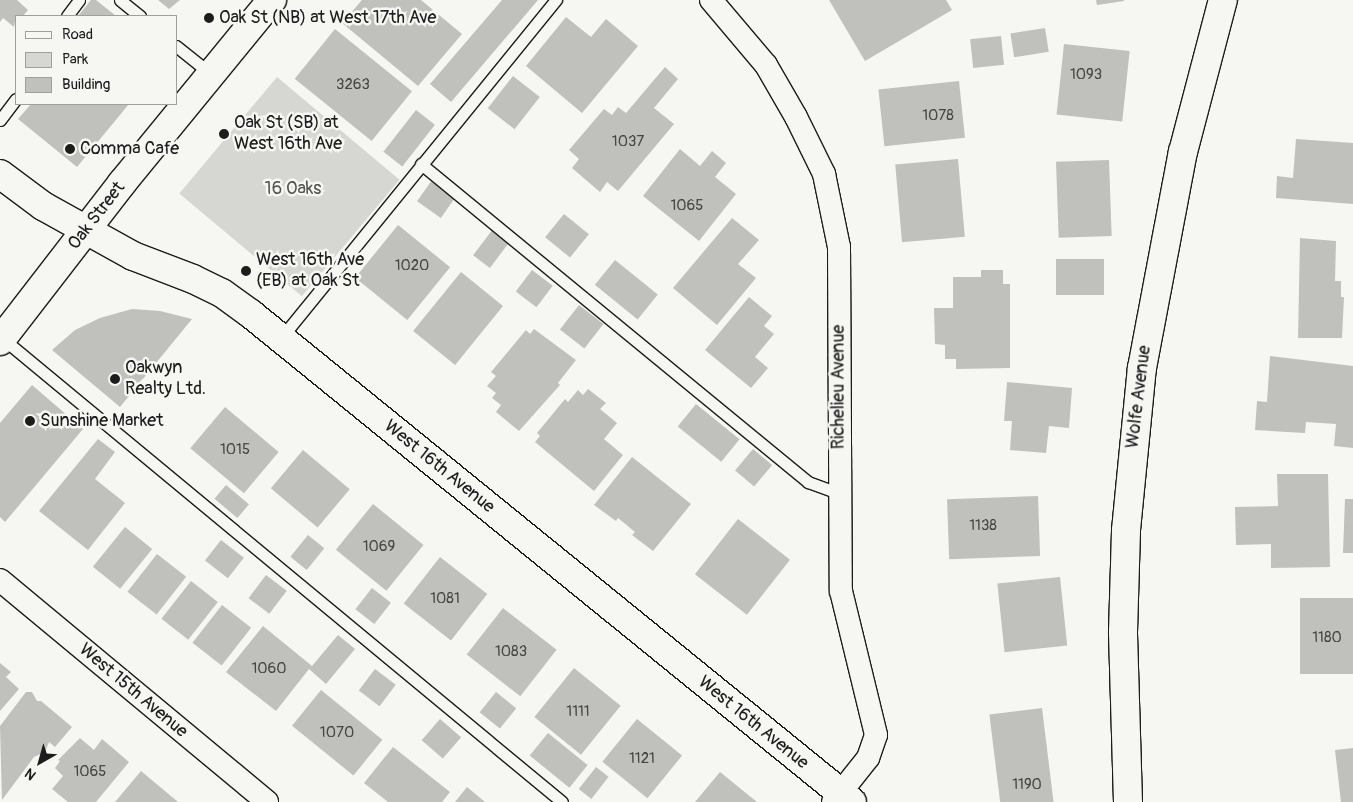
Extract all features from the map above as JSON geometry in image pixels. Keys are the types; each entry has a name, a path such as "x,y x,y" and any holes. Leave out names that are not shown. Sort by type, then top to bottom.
{"street":[{"name":"Oak Street","path":"1,340 86,230 272,0"},
{"name":"Richelieu Avenue","path":"712,0 766,65 824,174 839,247 838,493 841,591 876,735 868,758 841,799"},
{"name":"Wolfe Avenue","path":"1128,802 1122,632 1127,520 1142,368 1183,152 1223,0"},
{"name":"West 16th Avenue","path":"0,174 43,206 133,256 222,293 281,338 841,799"},
{"name":"West 15th Avenue","path":"0,580 267,802"}],"lane":[{"path":"68,15 80,0"},
{"path":"120,0 139,15"},
{"path":"281,338 556,0"},
{"path":"178,48 211,74"},
{"path":"0,120 15,101"},
{"path":"421,164 808,482 838,493"},
{"path":"1,340 562,802"}],"path":[{"path":"246,271 251,265"}],"green space":[{"name":"16 Oaks","path":"277,77 400,180 302,296 179,193"}],"building":[{"path":"0,0 17,0 28,10 24,15 15,15 14,27 3,18 0,22"},
{"path":"91,0 96,0 115,15 79,15"},
{"path":"158,0 180,0 169,9"},
{"path":"362,0 421,0 462,34 418,86 342,23"},
{"path":"502,0 538,0 451,102 430,84"},
{"path":"829,0 946,0 952,10 865,61"},
{"path":"1096,0 1124,0 1124,1 1097,5"},
{"path":"566,17 591,37 606,19 638,46 582,113 526,66"},
{"path":"1045,28 1049,52 1014,57 1010,33"},
{"path":"335,29 412,91 372,141 295,79"},
{"path":"1001,36 1004,65 973,68 970,39"},
{"path":"1064,44 1130,51 1122,122 1057,115"},
{"path":"665,67 678,79 654,108 674,124 618,191 607,182 600,192 572,168 579,159 569,150 604,109 612,115 618,107 626,113"},
{"path":"513,76 540,97 515,129 488,108"},
{"path":"959,81 965,138 884,146 878,89"},
{"path":"30,105 128,105 77,167 18,119"},
{"path":"416,110 435,125 402,167 383,152"},
{"path":"1296,139 1353,143 1353,204 1276,198 1277,176 1293,178"},
{"path":"680,149 700,166 712,151 726,163 715,177 736,194 699,241 643,196"},
{"path":"958,159 965,237 902,242 895,164"},
{"path":"1109,160 1112,236 1059,238 1056,162"},
{"path":"432,180 456,197 441,218 417,201"},
{"path":"564,214 589,234 570,257 545,237"},
{"path":"732,218 759,240 738,264 756,278 717,325 673,288"},
{"path":"398,225 450,267 407,320 355,278"},
{"path":"493,229 510,242 490,268 473,255"},
{"path":"1300,238 1336,241 1335,281 1341,281 1341,297 1344,297 1342,338 1298,338"},
{"path":"1056,259 1104,259 1104,295 1056,295"},
{"path":"615,260 658,295 638,319 595,285"},
{"path":"532,270 553,286 537,307 516,292"},
{"path":"981,270 1003,270 1003,284 1010,284 1010,368 956,369 956,359 945,359 945,345 935,344 934,308 953,308 953,277 981,277"},
{"path":"461,272 503,306 455,365 413,331"},
{"path":"749,297 772,316 764,326 774,334 755,357 768,368 751,388 705,350"},
{"path":"579,305 603,324 584,349 560,329"},
{"name":"Oakwyn Realty Ltd.","path":"132,309 160,311 192,319 120,407 52,350 75,330 100,318"},
{"path":"534,329 576,360 558,383 560,385 519,431 496,412 501,405 492,398 496,393 487,386 496,376 491,372 526,330 530,334"},
{"path":"1270,356 1353,366 1353,448 1334,446 1336,424 1306,422 1305,433 1255,430 1257,401 1267,402"},
{"path":"1007,382 1072,388 1069,428 1049,426 1046,453 1010,450 1012,421 1004,421"},
{"path":"32,385 83,429 5,522 0,517 0,423"},
{"path":"588,389 606,403 600,409 617,423 604,439 623,455 594,491 535,442 540,436 537,433 565,399 568,402 578,390 583,395"},
{"path":"696,404 740,439 721,462 678,427"},
{"path":"225,407 279,452 244,493 190,448"},
{"path":"98,439 115,452 95,479 125,503 88,550 39,511"},
{"path":"753,449 772,465 754,487 735,470"},
{"path":"303,450 350,489 318,528 271,488"},
{"path":"632,457 691,504 653,551 632,535 635,532 618,518 616,521 594,505"},
{"path":"1277,474 1328,474 1330,567 1271,568 1271,544 1236,545 1235,507 1278,506"},
{"path":"226,485 249,504 237,518 214,499"},
{"path":"1038,496 1040,556 949,559 947,499"},
{"path":"1345,499 1353,499 1353,553 1343,553"},
{"path":"373,504 424,545 386,591 336,550"},
{"path":"738,519 790,560 747,615 695,574"},
{"path":"125,527 152,549 120,589 93,567"},
{"path":"308,535 324,548 307,570 290,557"},
{"path":"221,540 244,558 228,578 205,560"},
{"path":"157,554 186,577 157,615 127,592"},
{"path":"440,557 487,594 451,640 404,603"},
{"path":"266,575 287,591 269,614 249,598"},
{"path":"1060,577 1067,646 1005,652 997,584"},
{"path":"191,581 218,602 188,640 161,619"},
{"path":"372,588 391,603 374,624 355,609"},
{"path":"1300,598 1353,598 1353,674 1300,674"},
{"path":"222,605 251,628 222,666 192,643"},
{"path":"503,608 557,650 520,696 467,654"},
{"path":"263,626 312,666 338,635 355,649 326,684 309,669 276,711 226,672"},
{"path":"0,663 11,672 6,677 19,689 0,711"},
{"path":"574,668 621,706 581,755 534,717"},
{"path":"375,669 396,685 380,706 359,691"},
{"path":"321,690 382,740 353,775 292,726"},
{"path":"26,692 32,692 37,701 41,701 72,727 55,747 49,742 45,752 34,757 2,800 0,726"},
{"path":"496,692 516,708 500,729 480,712"},
{"path":"1042,708 1054,802 1000,802 989,714"},
{"path":"440,719 461,737 443,759 422,740"},
{"path":"637,719 682,756 647,798 602,762"},
{"path":"548,733 588,765 569,788 530,756"},
{"path":"80,738 94,750 102,739 129,762 96,802 68,802 52,789 63,776 55,768 60,761 58,760"},
{"path":"393,747 450,792 442,802 388,802 364,783"},
{"path":"1353,748 1353,802 1341,802 1335,750"},
{"path":"596,767 609,777 591,799 579,789"},
{"path":"141,771 178,802 115,802"},
{"path":"720,772 757,802 695,802"},
{"path":"467,787 485,802 455,802"}],"place":[{"name":"Oak St (NB) at West 17th Ave","path":"209,18"},
{"name":"Oak St (SB) at West 16th Ave","path":"224,134"},
{"name":"Comma Cafe","path":"70,149"},
{"name":"West 16th Ave (EB) at Oak St","path":"246,271"},
{"name":"Oakwyn Realty Ltd.","path":"115,379"},
{"name":"Sunshine Market","path":"30,421"}]}
